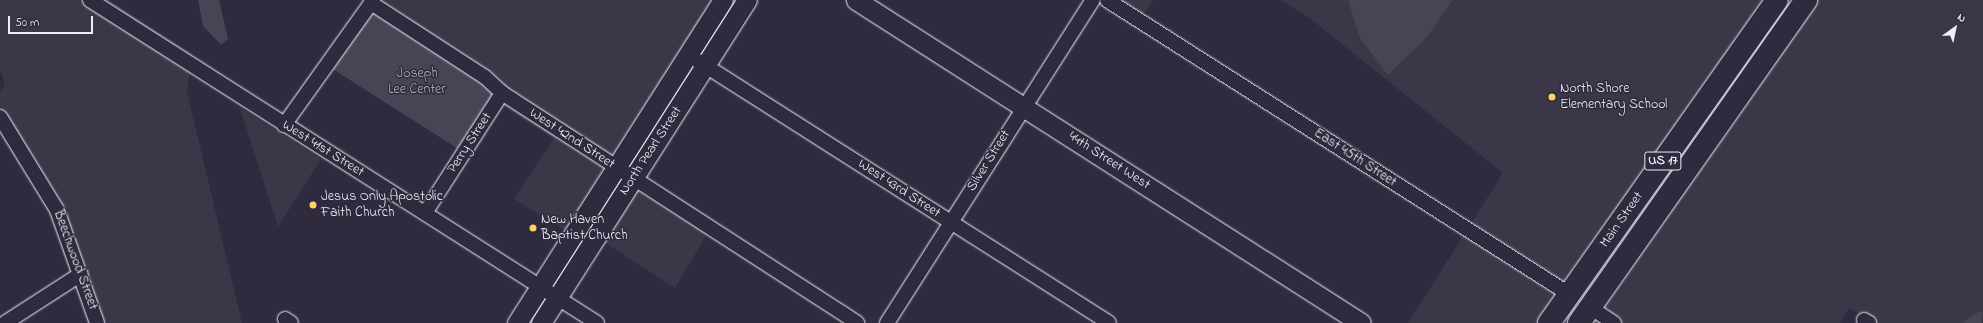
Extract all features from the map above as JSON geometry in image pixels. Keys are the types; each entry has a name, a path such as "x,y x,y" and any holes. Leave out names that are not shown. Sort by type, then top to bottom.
{"main road":[{"name":"Main Street","path":"1549,323 1777,0"},
{"name":"Main Street","path":"1584,315 1806,0"}],"street":[{"name":"West 41st Street","path":"90,0 597,323"},
{"name":"North Pearl Street","path":"517,323 723,0"},
{"name":"North Pearl Street","path":"541,323 747,0"},
{"name":"44th Street West","path":"856,0 1362,323"},
{"name":"Silver Street","path":"886,323 1023,107 1093,0"},
{"name":"East 45th Street","path":"1107,0 1569,294"},
{"path":"284,124 372,2"},
{"name":"West 42nd Street","path":"372,2 485,77 502,93 857,323"},
{"name":"West 43rd Street","path":"688,54 1109,323"},
{"name":"Perry Street","path":"425,213 502,93"},
{"name":"Beechwood Street","path":"0,117 57,210 98,323"},
{"path":"5,323 81,274"},
{"path":"1584,315 1614,323"}],"shaded area":[{"path":"0,0 108,0 192,54 187,92 242,323 104,323 67,217 0,107 0,91 5,85 0,69"},
{"path":"377,0 715,0 568,232 514,199 554,138 508,109 495,91 370,11"},
{"path":"1120,0 1153,0 1143,15"},
{"name":"North Shore Elementary School","path":"1281,0 1765,0 1538,323 1408,323 1503,173 1312,20"},
{"path":"1817,0 1983,0 1983,311 1961,323 1873,323 1849,308 1840,323 1590,323"},
{"path":"240,108 321,159 278,227"},
{"path":"635,188 707,234 675,288 602,241"}],"green space":[{"path":"198,0 219,0 228,39 221,45 203,26"},
{"path":"1348,0 1453,0 1426,38 1388,75 1360,38"},
{"name":"Joseph Lee Center","path":"370,11 495,91 460,150 331,68"},
{"path":"1983,311 1982,323 1961,323 1978,312"}],"place":[{"name":"North Shore Elementary School","path":"1552,97"},
{"name":"Jesus Only Apostolic Faith Church","path":"313,205"},
{"name":"New Haven Baptist Church","path":"533,228"}]}
